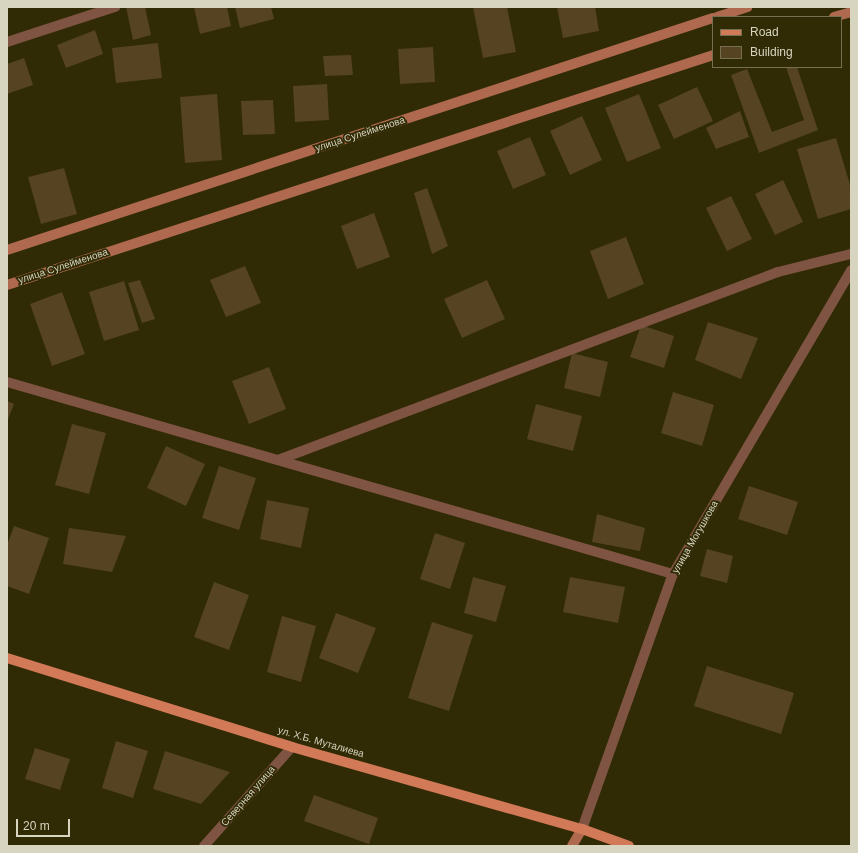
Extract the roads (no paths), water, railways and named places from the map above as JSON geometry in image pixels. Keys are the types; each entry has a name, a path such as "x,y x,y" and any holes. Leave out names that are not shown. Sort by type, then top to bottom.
{"main road":[{"path":"720,16 747,7"},
{"path":"837,16 851,12"},
{"name":"улица Сулейменова","path":"7,250 712,18"},
{"name":"улица Сулейменова","path":"7,285 712,55"},
{"name":"ул. Х.Б. Муталиева","path":"7,658 292,747 582,829 629,846"},
{"name":"улица Могушкова","path":"572,846 582,829"}],"street":[{"path":"7,42 115,7"},
{"path":"722,7 731,12"},
{"path":"278,460 778,272 851,254"},
{"name":"улица Могушкова","path":"582,829 673,574 851,270"},
{"path":"7,382 673,574"},
{"name":"Северная улица","path":"204,846 292,747"}]}
